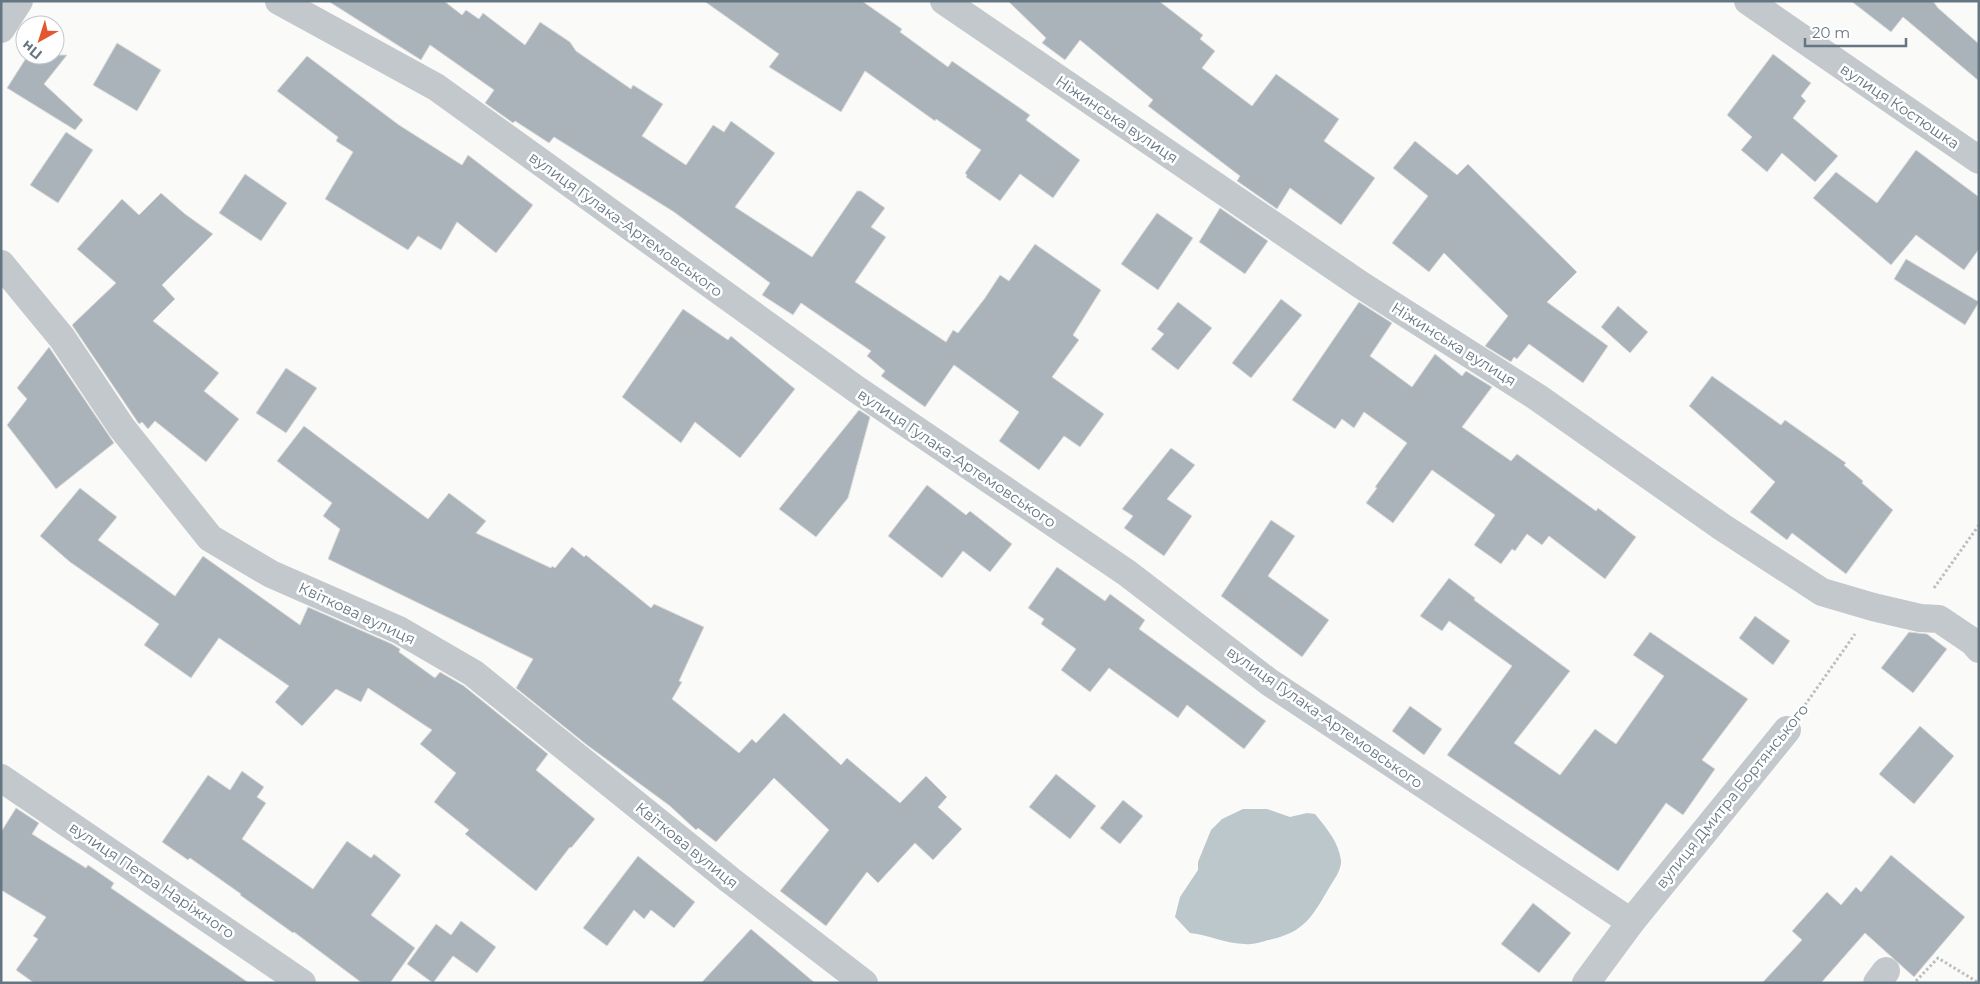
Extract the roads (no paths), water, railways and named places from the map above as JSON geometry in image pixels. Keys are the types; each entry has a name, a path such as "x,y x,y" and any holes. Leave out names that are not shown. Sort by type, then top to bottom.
{"street":[{"path":"1,29 19,1"},
{"name":"вулиця Гулака-Артемовського","path":"280,1 436,87 856,390 1127,573 1269,682 1630,922"},
{"name":"Ніжинська вулиця","path":"944,1 1361,285 1538,397 1722,527 1822,592 1920,618 1939,619 1973,642 1979,649"},
{"name":"вулиця Костюшка","path":"1748,1 1979,160"},
{"name":"Квіткова вулиця","path":"1,264 62,338 122,428 210,538 271,574 400,630 473,673 723,874 864,983"},
{"name":"вулиця Дмитра Бортянського","path":"1586,983 1630,922 1787,730"},
{"name":"вулиця Петра Наріжного","path":"1,778 302,983"}]}
